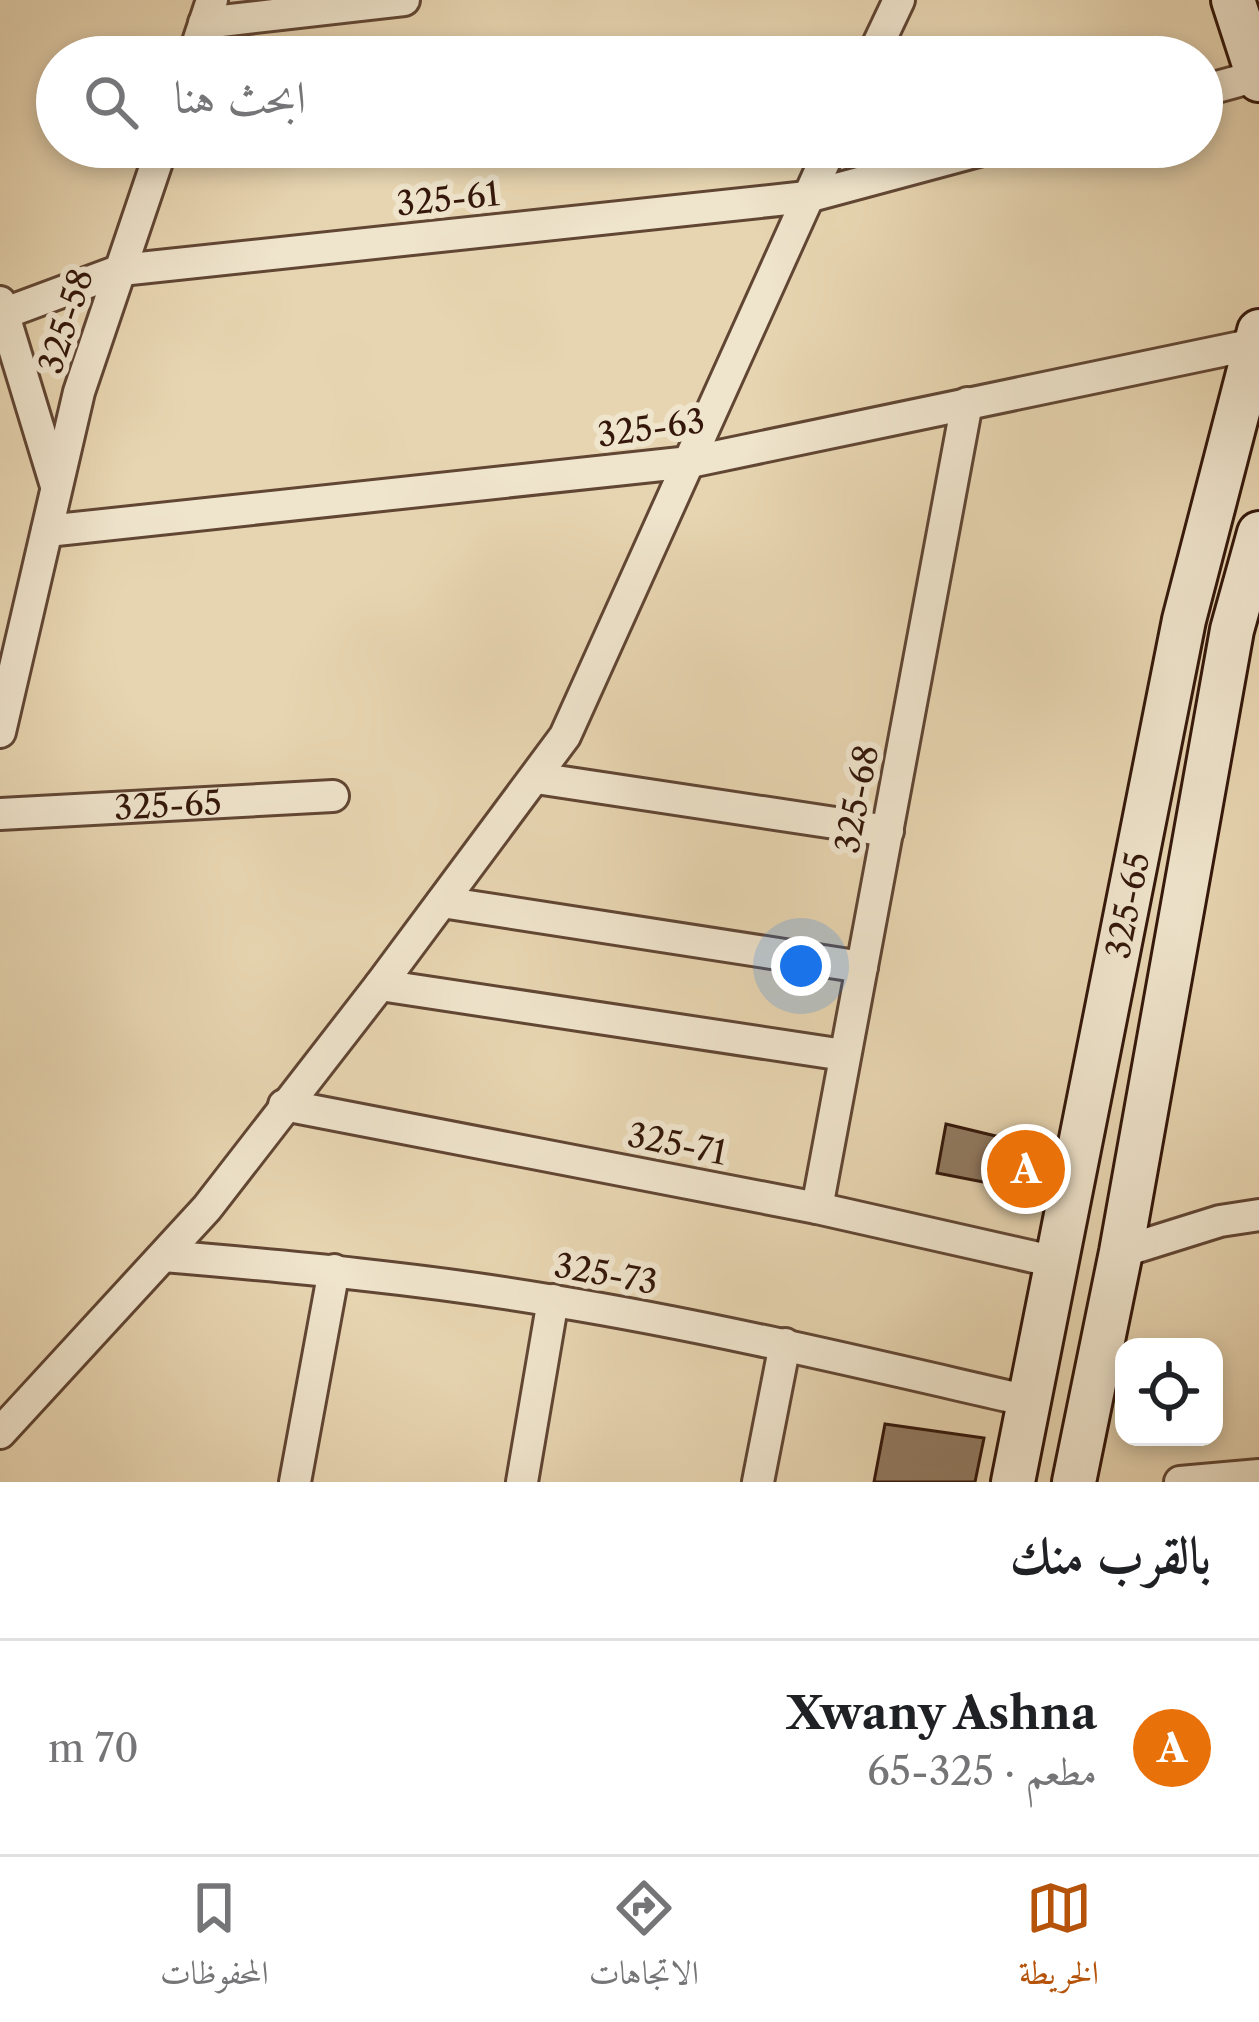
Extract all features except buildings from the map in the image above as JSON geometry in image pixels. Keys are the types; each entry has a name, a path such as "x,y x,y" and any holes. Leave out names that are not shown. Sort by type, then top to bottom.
{"street":[{"path":"208,12 404,0"},
{"path":"882,36 899,0"},
{"path":"1223,86 1258,78 1233,0"},
{"name":"325-58","path":"0,732 79,392 156,168"},
{"path":"0,1433 207,1208 565,736 821,168"},
{"name":"325-61","path":"1,311 121,270 808,197 915,168"},
{"path":"1,311 57,489"},
{"name":"325-63","path":"47,531 690,462 1257,337"},
{"name":"325-65","path":"1013,1482 1184,620 1257,337"},
{"name":"325-68","path":"817,1208 967,403"},
{"name":"325-65","path":"1074,1482 1121,1252 1232,630 1259,533"},
{"path":"1184,620 1232,630"},
{"path":"536,778 888,831"},
{"name":"325-65","path":"0,814 333,796"},
{"path":"442,902 862,967"},
{"path":"380,985 844,1055"},
{"name":"325-71","path":"284,1105 817,1208 1056,1262"},
{"path":"1121,1252 1220,1221 1259,1215"},
{"name":"325-73","path":"164,1256 334,1270 553,1300 785,1344 1028,1401"},
{"path":"295,1482 334,1270"},
{"path":"522,1482 553,1300"},
{"path":"758,1482 785,1344"},
{"path":"1180,1482 1259,1475"}],"place":[{"name":"Xwany Ashna","path":"1026,1169"}]}
